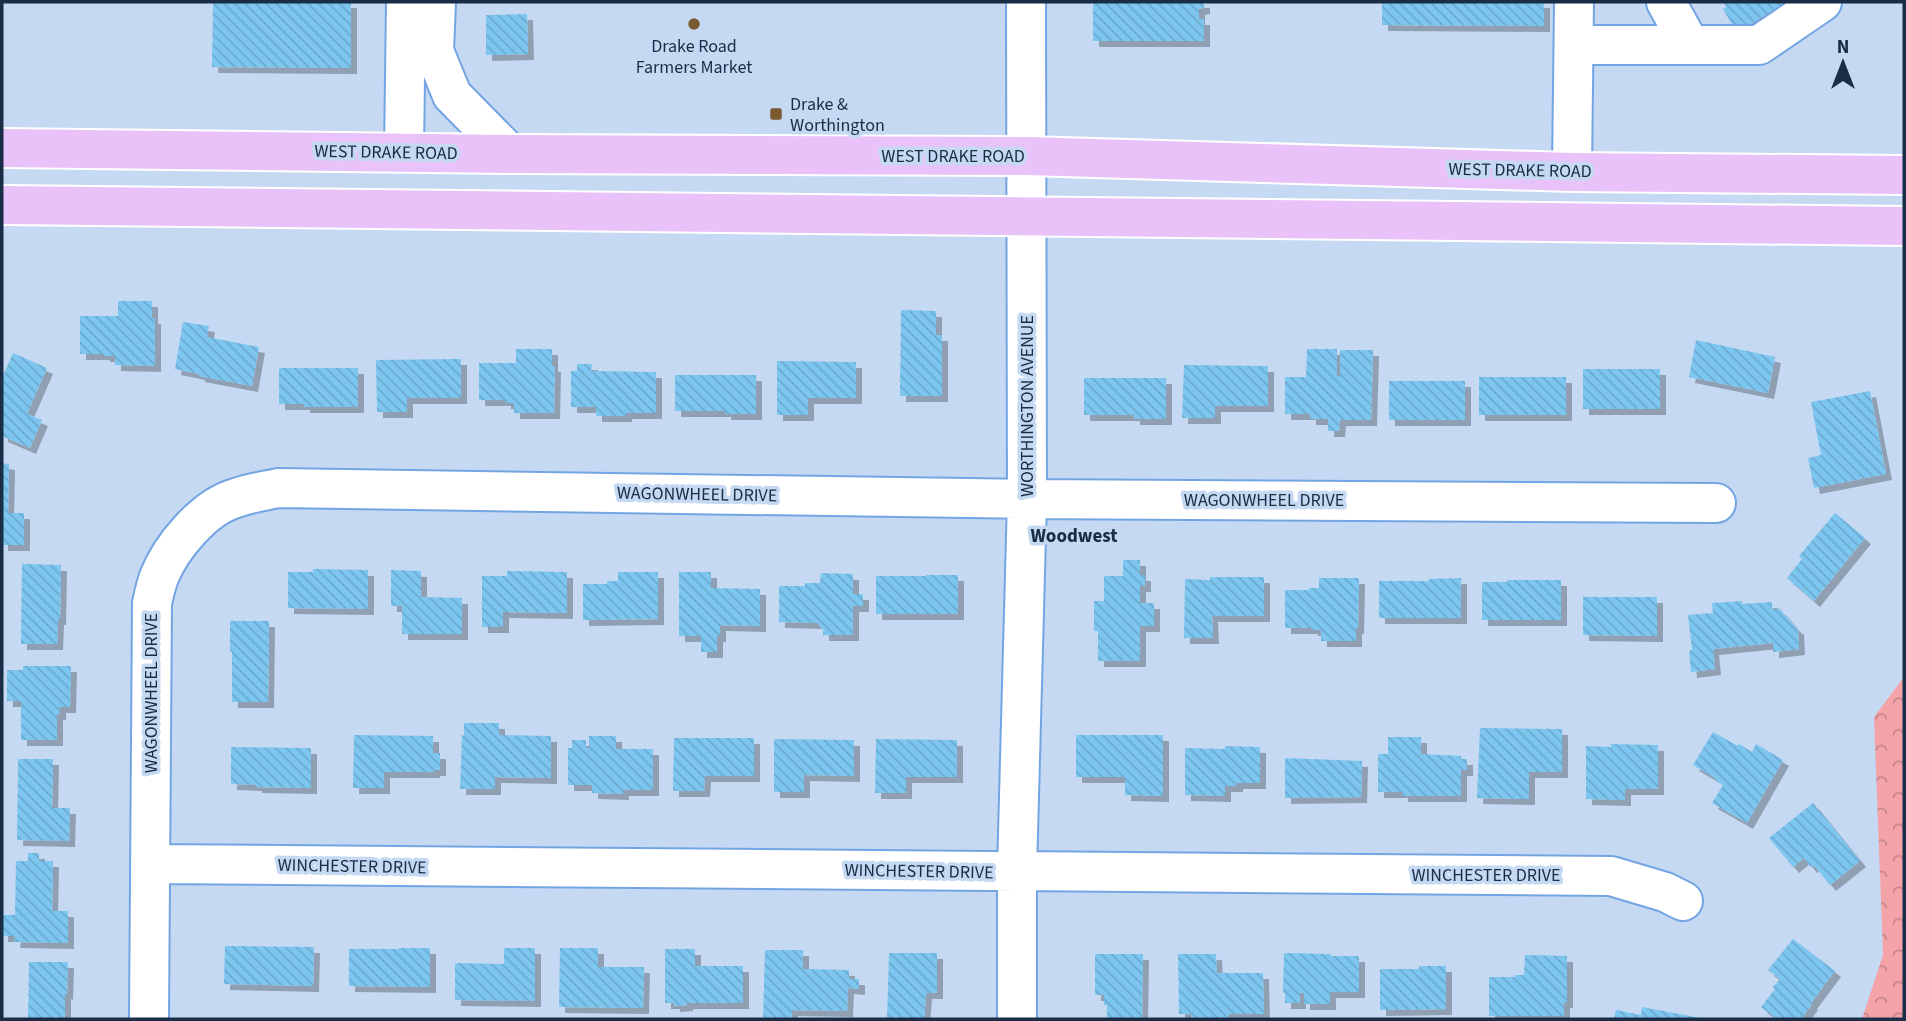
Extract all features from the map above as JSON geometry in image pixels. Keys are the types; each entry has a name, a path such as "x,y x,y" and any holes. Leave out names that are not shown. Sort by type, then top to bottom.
{"main road":[{"name":"WEST DRAKE ROAD","path":"2,148 1027,156 1572,172 1904,175"},
{"path":"2,172 32,164 55,149"},
{"path":"2,205 1904,226"}],"street":[{"path":"404,152 407,2"},
{"path":"436,2 434,51 452,95 510,154"},
{"name":"WORTHINGTON AVENUE","path":"1017,1019 1017,872 1027,499 1026,2"},
{"path":"1572,172 1574,2"},
{"path":"1666,2 1690,45"},
{"path":"1574,45 1759,45 1822,2"},
{"name":"WAGONWHEEL DRIVE","path":"149,1019 152,603 159,577 171,553 209,511 234,498 278,488 1027,499 1716,503"},
{"name":"WINCHESTER DRIVE","path":"150,864 1611,876 1665,892 1683,901"}],"green space":[{"path":"1904,677 1904,1019 1862,1019 1883,955 1874,717"}],"building":[{"path":"213,2 351,2 351,68 212,67"},
{"path":"1093,2 1204,2 1204,8 1199,9 1199,19 1204,19 1204,41 1093,41"},
{"path":"1382,2 1544,2 1544,26 1382,25"},
{"path":"1723,2 1786,2 1741,30 1738,23 1733,26 1723,9 1726,7"},
{"path":"527,14 528,54 486,55 486,15"},
{"path":"118,301 152,301 152,318 155,318 155,366 115,365 115,356 80,354 80,316 118,316"},
{"path":"901,310 936,311 936,335 942,335 942,396 900,396"},
{"path":"183,322 209,326 207,337 259,347 252,386 175,369"},
{"path":"1696,340 1775,357 1768,393 1689,377"},
{"path":"516,349 552,349 552,366 555,366 554,413 514,413 514,403 505,403 505,400 479,400 479,363 516,363"},
{"path":"1307,349 1337,349 1337,376 1340,376 1340,350 1373,350 1371,420 1340,420 1339,431 1328,431 1328,419 1310,419 1310,414 1285,414 1285,377 1306,377"},
{"path":"13,353 47,368 27,414 42,420 30,448 2,436 2,378"},
{"path":"461,359 461,398 407,398 407,412 377,412 376,360"},
{"path":"777,361 856,362 856,398 808,398 808,415 777,415"},
{"path":"577,364 592,364 591,371 656,372 656,413 596,416 596,407 571,407 571,371 577,371"},
{"path":"1184,365 1268,366 1268,406 1215,406 1215,418 1182,418"},
{"path":"279,368 358,368 358,407 279,404"},
{"path":"1583,369 1660,369 1660,409 1583,409"},
{"path":"675,375 756,375 756,414 675,411"},
{"path":"1479,377 1566,377 1566,415 1479,415"},
{"path":"1084,378 1166,378 1166,419 1134,419 1134,415 1084,415"},
{"path":"1389,381 1465,381 1465,420 1389,420"},
{"path":"1870,391 1886,474 1814,488 1808,458 1821,455 1811,402"},
{"path":"2,463 9,464 8,513 24,513 24,545 2,545"},
{"path":"1835,513 1865,538 1814,601 1787,578 1802,559 1799,556"},
{"path":"1123,560 1140,560 1140,575 1145,575 1145,586 1140,586 1140,603 1154,603 1154,626 1140,626 1140,661 1098,661 1094,601 1104,601 1104,576 1123,576"},
{"path":"22,564 61,565 57,644 21,644"},
{"path":"313,569 368,570 368,609 288,608 288,572 313,572"},
{"path":"391,570 421,571 421,597 462,598 462,634 402,634 402,606 391,606"},
{"path":"507,571 567,572 567,613 503,612 503,627 482,627 482,576 507,576"},
{"path":"618,572 658,572 658,619 583,620 583,584 618,581"},
{"path":"679,572 711,572 711,588 760,589 760,626 720,625 717,652 701,652 701,636 679,636"},
{"path":"821,573 853,574 853,594 863,594 863,606 853,606 853,635 823,635 818,623 779,622 779,586 820,583"},
{"path":"958,575 958,614 876,614 876,576"},
{"path":"1210,577 1264,577 1264,616 1212,616 1213,638 1184,638 1185,579 1210,580"},
{"path":"1319,578 1359,578 1356,641 1321,641 1321,630 1285,628 1285,590 1319,588"},
{"path":"1461,578 1461,618 1379,618 1379,581"},
{"path":"1561,580 1561,620 1482,620 1482,582"},
{"path":"1583,597 1657,597 1657,636 1583,635"},
{"path":"1742,601 1742,604 1772,602 1772,609 1780,609 1798,628 1799,649 1773,652 1773,643 1713,649 1715,669 1691,672 1689,651 1692,650 1688,615 1713,613 1712,603"},
{"path":"230,621 269,621 268,702 232,702"},
{"path":"23,666 71,666 70,707 60,707 60,714 57,714 57,740 21,740 21,701 7,701 7,670 23,670"},
{"path":"464,723 499,723 499,735 551,736 551,778 495,777 495,789 460,789"},
{"path":"1480,728 1562,729 1562,772 1529,772 1529,799 1477,798"},
{"path":"1713,732 1752,752 1756,744 1783,760 1747,823 1712,803 1723,785 1693,765"},
{"path":"354,735 433,736 433,753 440,753 440,770 384,772 384,788 353,788"},
{"path":"1076,735 1163,735 1163,796 1125,795 1125,777 1076,777"},
{"path":"589,736 616,736 616,749 653,749 653,790 623,790 623,794 592,793 592,785 568,785 568,748 572,748 572,740 586,740 586,748 589,748"},
{"path":"1388,737 1421,737 1421,754 1461,756 1461,759 1467,759 1467,770 1461,770 1461,796 1402,796 1402,792 1378,792 1378,754 1388,754"},
{"path":"674,738 754,738 754,776 705,776 704,791 673,791"},
{"path":"774,739 854,740 854,776 804,775 804,792 774,792"},
{"path":"876,739 957,740 957,777 906,777 906,793 875,793"},
{"path":"1611,744 1658,745 1658,789 1625,789 1625,800 1586,799 1586,746 1611,747"},
{"path":"1225,746 1260,747 1260,783 1225,786 1225,796 1185,795 1185,748 1225,749"},
{"path":"231,747 311,748 311,788 231,784"},
{"path":"1285,758 1362,761 1361,797 1285,798"},
{"path":"18,759 53,759 52,808 70,808 69,841 17,840"},
{"path":"1813,803 1860,861 1830,885 1814,865 1811,867 1804,858 1793,867 1769,838"},
{"path":"28,853 39,853 39,861 53,861 52,911 68,911 68,943 14,942 15,936 2,936 2,915 15,915 16,861 28,861"},
{"path":"1793,939 1835,971 1801,1019 1777,1019 1761,1007 1780,979 1768,970"},
{"path":"225,946 314,947 313,986 224,984"},
{"path":"430,948 430,987 349,986 349,949"},
{"path":"504,948 535,948 535,1001 455,1000 455,963 504,964"},
{"path":"560,948 598,948 598,967 644,967 643,1008 559,1007"},
{"path":"665,949 695,949 695,966 743,966 743,1003 687,1003 674,1006 674,1003 665,1003"},
{"path":"765,950 803,950 803,969 849,970 849,979 859,979 859,989 848,988 847,1011 792,1010 792,1019 763,1019"},
{"path":"889,953 937,953 937,993 926,993 924,1019 887,1019"},
{"path":"1284,953 1359,956 1359,992 1330,992 1330,1004 1304,1004 1304,993 1300,993 1300,1003 1285,1003"},
{"path":"1095,954 1143,954 1142,1019 1107,1019 1104,995 1095,995"},
{"path":"1178,954 1216,954 1217,973 1263,973 1264,1014 1229,1014 1229,1018 1191,1019 1191,1014 1179,1014"},
{"path":"1525,955 1567,956 1567,1002 1564,1002 1564,1016 1489,1016 1489,977 1524,975"},
{"path":"29,962 68,962 65,1019 28,1019"},
{"path":"1419,966 1446,966 1446,1009 1380,1010 1380,969 1419,969"},
{"path":"1642,1007 1701,1019 1614,1019 1616,1010 1641,1015"}],"place":[{"name":"Drake Road Farmers Market","path":"694,24"},
{"name":"Drake & Worthington","path":"776,114"}],"district":[{"name":"Woodwest","path":"1074,535"}]}
